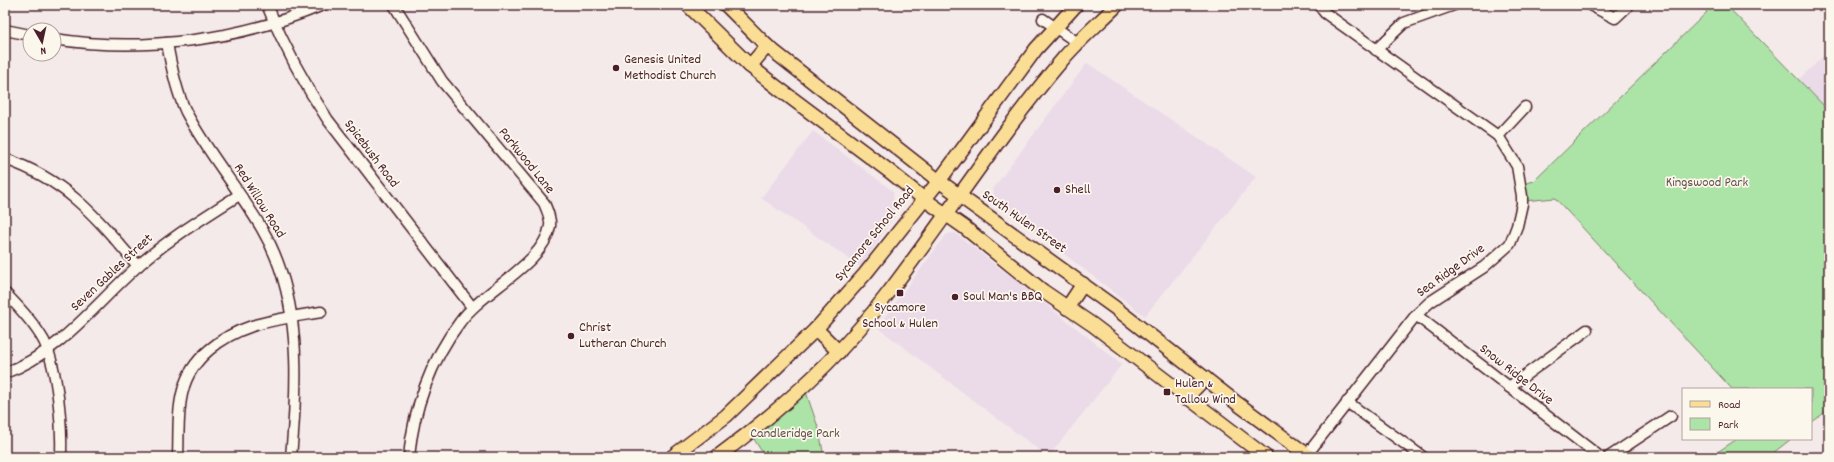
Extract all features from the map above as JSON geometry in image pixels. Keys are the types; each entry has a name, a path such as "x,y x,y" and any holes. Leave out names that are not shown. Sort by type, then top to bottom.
{"main road":[{"path":"688,5 750,66 778,88 890,171 924,200 945,214 1067,308 1093,325 1186,398 1266,457"},
{"name":"South Hulen Street","path":"726,5 767,46 939,181 1083,284 1238,404 1308,456"},
{"name":"Sycamore School Road","path":"679,455 726,416 816,329 865,274 939,181 1036,49 1076,5"},
{"path":"717,457 752,431 839,352 886,297 1027,103 1063,58 1117,5"},
{"path":"750,66 767,46"},
{"path":"1067,308 1083,284"},
{"path":"816,329 839,352"},
{"path":"1186,398 1205,378"}],"street":[{"name":"Spicebush Road","path":"267,5 290,58 307,89 328,120 472,307"},
{"path":"62,40 108,44 148,44 223,35 274,22 322,5"},
{"name":"Parkwood Lane","path":"394,5 442,81 544,203 549,214 550,224 546,240 537,254 472,307 460,321 446,342 429,374 421,397 408,457"},
{"name":"Sea Ridge Drive","path":"1308,456 1347,402 1416,315 1430,302 1484,267 1510,244 1517,226 1522,204 1517,166 1498,136 1325,14 1319,5"},
{"path":"1376,50 1404,23 1454,5"},
{"path":"1590,5 1615,18 1629,5"},
{"path":"1043,19 1078,43"},
{"path":"5,30 22,33"},
{"name":"Red Willow Road","path":"167,42 172,68 186,112 262,229 274,252 281,274 292,318 294,351 295,387 291,457"},
{"path":"1498,136 1525,107"},
{"path":"5,159 23,165 67,190 94,214 138,266"},
{"name":"Seven Gables Street","path":"5,373 22,367 47,351 138,266 166,242 239,195"},
{"path":"5,293 33,324 47,351 57,388 61,427 61,457"},
{"path":"178,457 183,389 190,371 210,348 224,339 252,326 321,312"},
{"name":"Snow Ridge Drive","path":"1416,315 1600,457"},
{"path":"1509,387 1587,330"},
{"path":"1347,402 1423,457"},
{"path":"1609,457 1671,416"}],"shaded area":[{"path":"1829,51 1829,118 1796,82"},
{"path":"1087,63 1256,177 1145,316 995,201 993,189"},
{"path":"813,131 893,191 894,216 861,267 761,198"},
{"path":"955,233 1122,364 1048,457 877,327 947,234"}],"green space":[{"name":"Kingswood Park","path":"1700,5 1726,5 1829,111 1829,409 1812,422 1812,388 1731,388 1555,198 1524,201 1523,184 1534,181 1707,12"},
{"name":"Candleridge Park","path":"806,392 819,430 824,457 765,457 754,439"},
{"path":"1736,440 1790,440 1768,457 1710,457"}],"place":[{"name":"Genesis United Methodist Church","path":"616,68"},
{"name":"Shell","path":"1057,190"},
{"name":"Sycamore School & Hulen","path":"900,293"},
{"name":"Soul Man's BBQ","path":"955,297"},
{"name":"Christ Lutheran Church","path":"571,336"},
{"name":"Hulen & Tallow Wind","path":"1167,392"}]}
